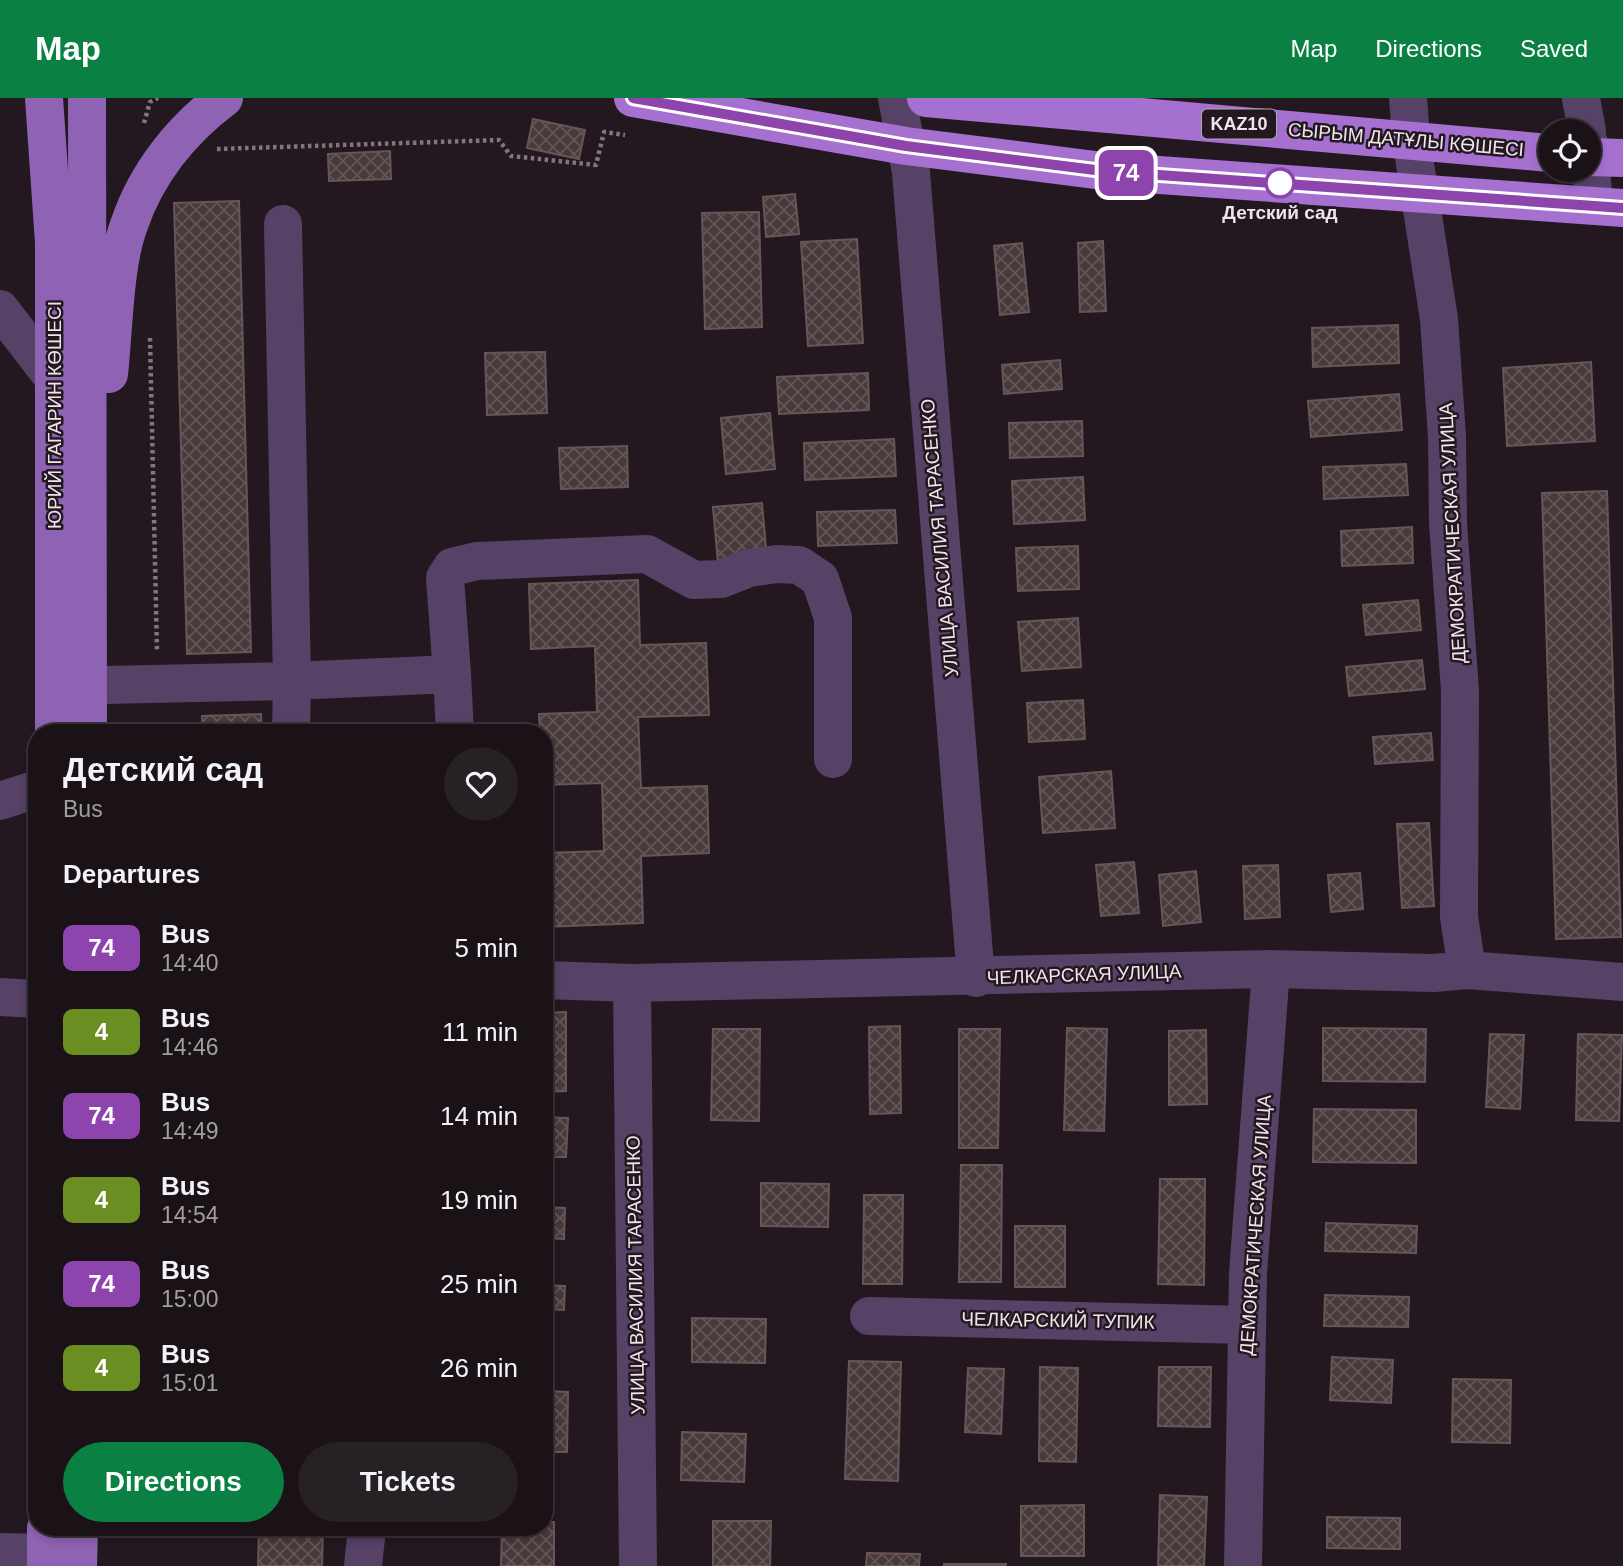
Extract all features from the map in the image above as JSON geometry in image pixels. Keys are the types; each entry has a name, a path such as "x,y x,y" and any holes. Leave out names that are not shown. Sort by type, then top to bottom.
{"highway":[{"path":"633,98 906,146 1103,171 1608,207"},
{"name":"СЫРЫМ ДАТҰЛЫ КӨШЕСІ","path":"926,98 1411,138 1538,152"}],"main road":[{"name":"ЮРИЙ ГАГАРИН КӨШЕСІ","path":"44,98 54,243 54,379 72,686 85,724"},
{"name":"ЮРИЙ ГАГАРИН КӨШЕСІ","path":"57,724 72,686 88,497 87,98"},
{"path":"88,497 106,402 128,227 142,194 170,148 224,98"},
{"path":"54,1553 71,1536"}],"street":[{"name":"УЛИЦА ВАСИЛИЯ ТАРАСЕНКО","path":"897,98 911,172 975,978"},
{"name":"ДЕМОКРАТИЧЕСКАЯ УЛИЦА","path":"1408,98 1411,138 1439,319 1447,438 1448,523 1460,691 1460,917 1467,970"},
{"path":"1581,98 1587,119"},
{"path":"1601,173 1608,207"},
{"path":"283,224 291,724"},
{"path":"0,309 54,379"},
{"path":"455,724 445,578 452,567 477,561 647,554 694,580 721,579 758,566 799,565 820,579 833,618 833,759"},
{"path":"72,686 452,674"},
{"path":"0,801 28,792"},
{"name":"ДЕМОКРАТИЧЕСКАЯ УЛИЦА","path":"1243,1566 1248,1273 1272,969"},
{"name":"ЧЕЛКАРСКАЯ УЛИЦА","path":"553,980 632,984 1272,969 1434,973 1467,970 1623,982"},
{"name":"УЛИЦА ВАСИЛИЯ ТАРАСЕНКО","path":"632,984 638,1566"},
{"path":"0,997 28,999"},
{"name":"ЧЕЛКАРСКИЙ ТУПИК","path":"869,1316 1247,1325"},
{"path":"363,1566 366,1536"},
{"path":"0,1552 54,1553"}],"path":[{"path":"211,149 499,140 511,156 596,165 604,132 631,135"},
{"path":"150,335 157,684"}],"building":[{"path":"533,119 585,130 579,159 527,148"},
{"path":"390,151 391,179 329,181 328,154"},
{"path":"795,194 799,234 766,237 763,197"},
{"path":"239,201 251,652 187,654 174,203"},
{"path":"759,212 762,327 705,329 702,213"},
{"path":"857,239 863,343 808,346 801,242"},
{"path":"1103,241 1106,311 1080,312 1078,243"},
{"path":"1022,243 1029,312 1000,315 994,246"},
{"path":"1398,325 1399,363 1313,367 1312,328"},
{"path":"545,352 547,413 487,415 485,353"},
{"path":"1060,360 1062,389 1004,394 1002,365"},
{"path":"1591,362 1595,441 1507,446 1503,368"},
{"path":"868,373 869,410 779,414 777,377"},
{"path":"1399,394 1402,430 1311,437 1308,401"},
{"path":"770,413 775,469 726,474 721,418"},
{"path":"1082,421 1083,456 1010,458 1009,423"},
{"path":"894,439 896,476 805,480 804,443"},
{"path":"627,446 628,487 561,489 559,448"},
{"path":"1406,464 1408,495 1324,499 1323,467"},
{"path":"1083,477 1085,520 1014,524 1012,481"},
{"path":"1607,491 1621,937 1556,939 1542,493"},
{"path":"762,503 767,559 718,563 713,507"},
{"path":"895,510 897,543 818,546 817,512"},
{"path":"1412,527 1413,563 1342,566 1341,531"},
{"path":"1078,546 1079,589 1018,591 1016,548"},
{"path":"638,580 640,645 706,643 709,715 638,717 641,788 707,786 709,853 641,856 643,923 553,927 553,853 604,851 602,783 553,785 553,724 540,724 539,714 597,712 595,646 531,649 529,584"},
{"path":"1418,600 1421,630 1366,635 1363,605"},
{"path":"1078,618 1081,667 1022,671 1018,622"},
{"path":"1422,660 1425,689 1349,696 1346,667"},
{"path":"1083,700 1085,739 1029,742 1027,703"},
{"path":"261,714 262,724 202,724 202,716"},
{"path":"1431,733 1433,760 1375,764 1373,737"},
{"path":"1111,771 1115,828 1043,833 1039,777"},
{"path":"1429,823 1434,906 1402,908 1397,824"},
{"path":"1134,862 1139,913 1101,916 1096,865"},
{"path":"1278,865 1280,917 1245,919 1243,866"},
{"path":"1196,871 1201,922 1163,926 1159,875"},
{"path":"1360,873 1363,909 1331,912 1328,875"},
{"path":"566,1012 566,1091 553,1092 553,1013"},
{"path":"900,1026 901,1113 870,1114 869,1027"},
{"path":"1067,1028 1107,1029 1104,1131 1064,1130"},
{"path":"1323,1028 1426,1029 1425,1082 1323,1081"},
{"path":"713,1029 760,1029 759,1121 711,1120"},
{"path":"959,1029 1000,1029 998,1148 959,1148"},
{"path":"1206,1030 1207,1104 1169,1105 1169,1031"},
{"path":"1490,1034 1524,1035 1520,1109 1486,1107"},
{"path":"1578,1034 1622,1035 1619,1121 1576,1120"},
{"path":"1314,1109 1416,1110 1416,1163 1313,1162"},
{"path":"553,1117 568,1118 566,1157 553,1157"},
{"path":"961,1165 1002,1165 1001,1282 959,1282"},
{"path":"1160,1179 1205,1179 1204,1285 1158,1284"},
{"path":"761,1183 829,1184 828,1227 761,1226"},
{"path":"864,1195 903,1195 902,1284 863,1284"},
{"path":"553,1207 565,1208 564,1239 553,1238"},
{"path":"1326,1223 1417,1226 1416,1253 1325,1251"},
{"path":"1015,1226 1065,1226 1065,1287 1015,1287"},
{"path":"553,1285 565,1286 564,1310 553,1309"},
{"path":"1325,1295 1409,1297 1408,1327 1324,1326"},
{"path":"692,1318 766,1319 765,1363 692,1362"},
{"path":"1332,1357 1393,1360 1391,1403 1330,1400"},
{"path":"849,1361 901,1362 898,1481 845,1479"},
{"path":"1040,1367 1078,1368 1076,1462 1039,1461"},
{"path":"1159,1367 1211,1367 1210,1427 1158,1426"},
{"path":"968,1368 1004,1369 1001,1434 965,1432"},
{"path":"1453,1379 1511,1380 1510,1443 1452,1442"},
{"path":"553,1391 568,1392 567,1452 553,1452"},
{"path":"682,1432 746,1434 744,1482 681,1480"},
{"path":"1160,1495 1207,1497 1204,1566 1158,1566"},
{"path":"1084,1505 1084,1556 1021,1556 1021,1506"},
{"path":"1327,1517 1400,1518 1400,1549 1327,1548"},
{"path":"713,1521 771,1521 770,1566 713,1566"},
{"path":"554,1522 554,1566 501,1566 502,1536 553,1536"},
{"path":"259,1536 323,1536 322,1566 258,1566"},
{"path":"867,1553 920,1554 919,1566 866,1566"},
{"path":"1006,1564 1006,1566 944,1566"}],"bus line":[{"name":"74","path":"633,98 906,146 1103,171 1623,208"}],"place":[{"name":"Детский сад","path":"1280,183"}]}
